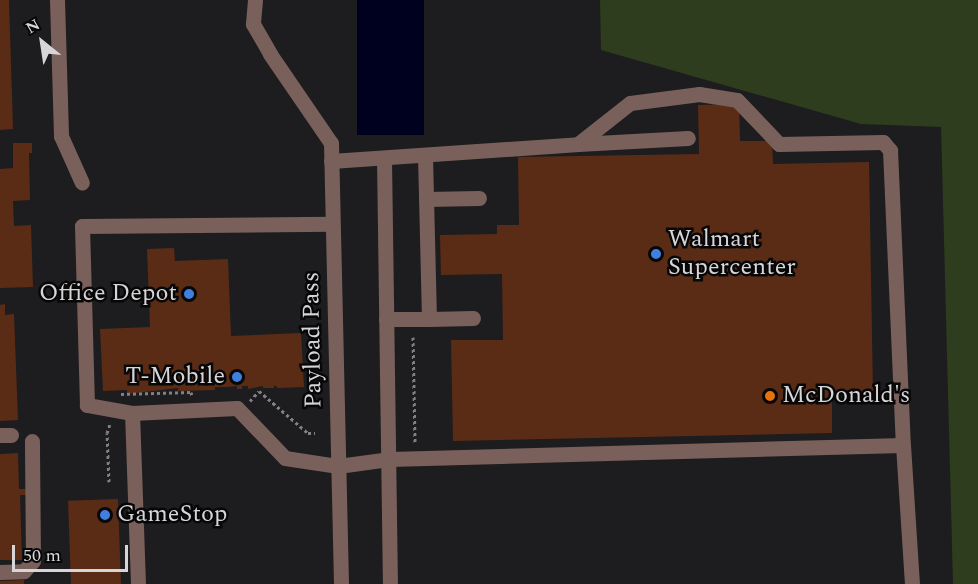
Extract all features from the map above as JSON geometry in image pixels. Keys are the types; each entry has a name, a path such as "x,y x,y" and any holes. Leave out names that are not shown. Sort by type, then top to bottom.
{"street":[{"path":"57,0 62,136 82,183"},
{"name":"Payload Pass","path":"255,0 253,24 270,54 331,143 341,584"},
{"path":"578,144 630,103 699,94 737,100 779,144 883,142 891,150 903,445 912,584"},
{"path":"331,161 688,138"},
{"path":"425,155 429,319"},
{"path":"384,158 390,584"},
{"path":"426,200 479,198"},
{"path":"332,224 82,226 87,405 132,413 237,408 285,458 338,466 389,459 903,445"},
{"path":"386,319 473,318"},
{"path":"132,413 138,584"},
{"path":"0,572 24,571 33,561 32,441"}],"path":[{"path":"413,337 416,449"},
{"path":"109,482 107,434 111,423"}],"green space":[{"path":"600,0 978,0 978,584 953,584 941,127 861,124 601,50"}],"water":[{"path":"357,0 424,0 424,135 357,135"}],"building":[{"path":"0,0 9,0 13,129 0,130"},
{"name":"Walmart Supercenter","path":"739,104 740,141 772,141 773,164 869,162 873,393 832,394 832,433 453,441 451,340 503,340 502,274 441,275 440,235 497,234 497,225 519,225 518,157 699,154 698,105"},
{"path":"13,143 32,143 32,153 29,153 30,200 13,201 14,226 31,225 33,287 0,288 0,169 13,168"},
{"name":"Office Depot","path":"174,248 175,261 228,259 231,336 301,333 304,387 278,388 274,385 274,388 263,388 263,386 248,389 248,386 242,386 242,389 237,389 237,386 215,387 215,390 178,391 178,388 127,394 127,390 103,391 100,329 150,327 147,249"},
{"path":"5,304 5,315 14,314 18,420 0,421 0,305"},
{"path":"18,453 19,489 29,489 29,495 20,495 22,560 0,560 0,454"},
{"path":"118,499 121,584 71,584 68,501"},
{"path":"24,580 24,584 0,584 0,581"}],"place":[{"name":"Walmart Supercenter","path":"656,254"},
{"name":"Office Depot","path":"189,294"},
{"name":"T-Mobile","path":"237,377"},
{"name":"McDonald's","path":"770,396"},
{"name":"GameStop","path":"105,515"}]}
